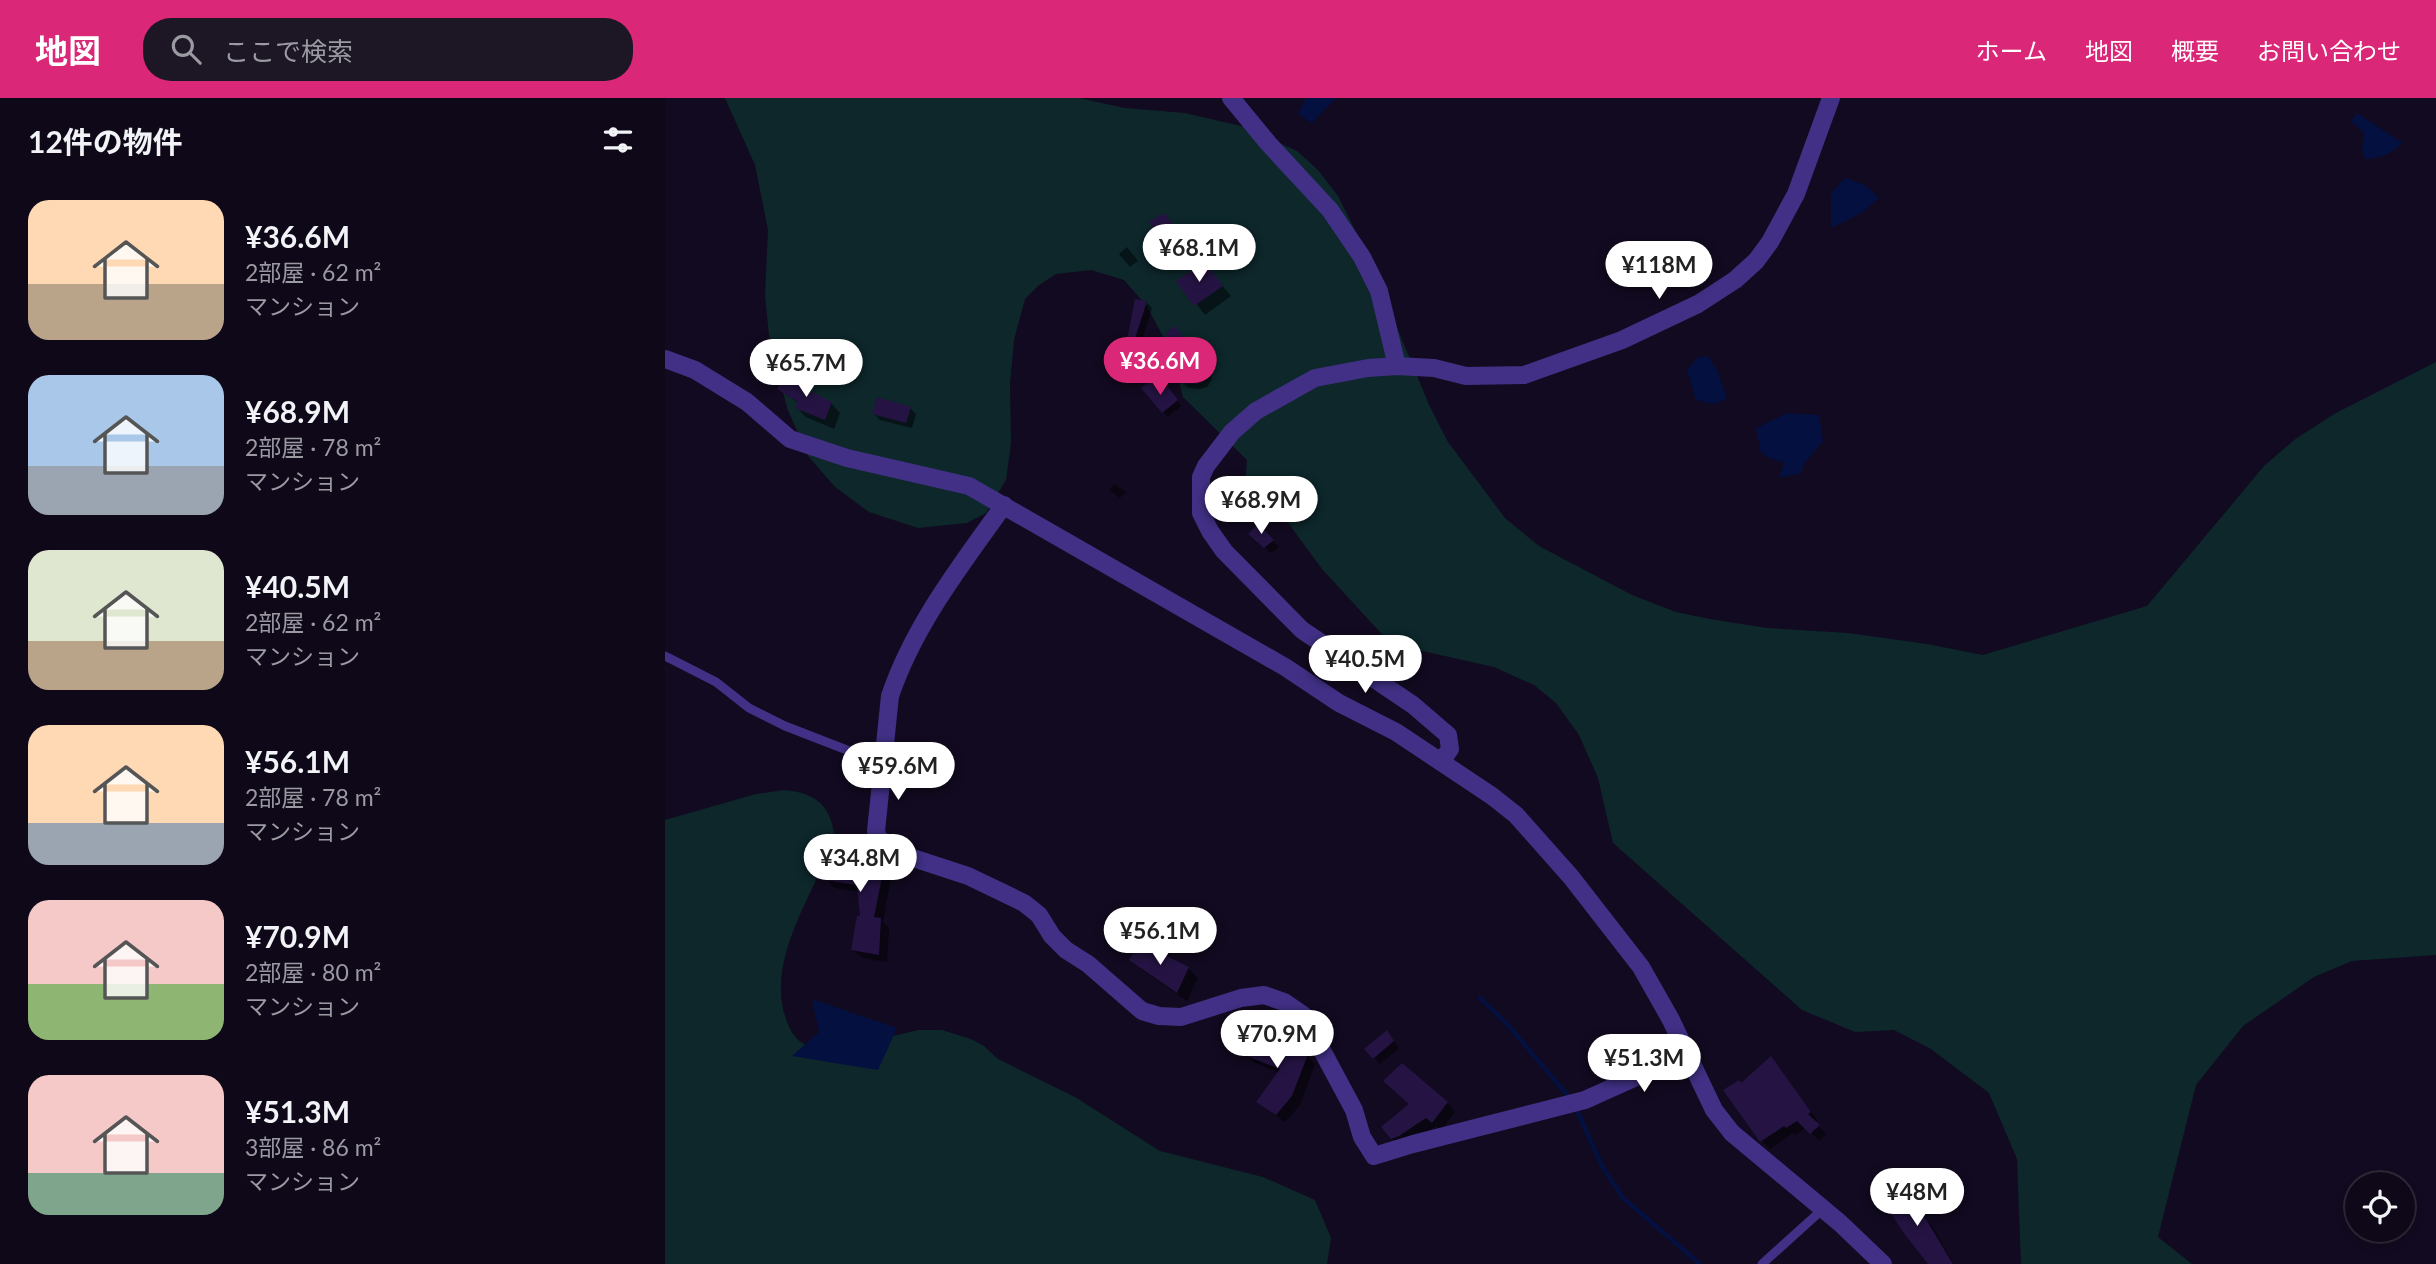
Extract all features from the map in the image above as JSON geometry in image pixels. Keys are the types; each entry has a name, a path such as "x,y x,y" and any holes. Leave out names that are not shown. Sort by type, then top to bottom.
{"street":[{"path":"1231,98 1330,210 1363,257 1379,291 1397,366"},
{"path":"1441,762 1450,749 1448,736 1413,705 1302,630 1224,551 1201,513 1201,477 1206,466 1232,432 1256,411 1315,378 1368,368 1397,366 1434,368 1466,376 1524,375 1622,340 1698,304 1735,280 1756,261 1770,243 1796,194 1831,98"},
{"path":"665,359 695,370 747,402 790,439 848,458 969,486 1285,667 1339,703 1396,732 1492,796 1516,815 1571,877 1641,967 1688,1054 1714,1110 1732,1133 1823,1209 1883,1264"},
{"path":"1004,505 937,598 896,678 890,696 881,774 876,831 879,838 907,856 968,876 1024,903 1039,915 1052,936 1066,950 1088,964 1142,1011 1159,1016 1181,1017 1241,998 1264,995 1284,1002 1303,1015 1354,1110 1362,1138 1374,1156 1585,1100 1688,1054"}],"lane":[{"path":"665,656 716,682 749,708 785,726 852,752 881,774"},
{"path":"1762,1264 1823,1209"}],"green space":[{"path":"725,98 1079,98 1125,108 1185,113 1241,126 1297,151 1318,170 1338,196 1363,246 1430,407 1448,442 1505,518 1539,546 1632,595 1676,612 1767,628 1848,633 1983,655 2147,606 2264,466 2294,440 2334,414 2436,362 2436,955 2352,961 2314,977 2243,1026 2196,1085 2158,1237 2192,1264 2021,1264 2017,1159 1989,1093 1931,1049 1894,1030 1855,1032 1802,1010 1613,843 1598,778 1579,735 1556,703 1534,685 1494,667 1391,644 1322,569 1289,524 1264,508 1245,487 1247,460 1183,397 1170,349 1146,305 1124,280 1091,270 1056,274 1039,285 1025,299 1014,340 1010,384 1011,443 1006,480 986,513 967,523 918,528 869,512 835,487 808,456 787,408 769,336 765,295 768,230 755,165"},
{"path":"784,790 805,794 820,803 830,818 835,839 795,927 782,974 781,997 786,1019 797,1039 809,1046 889,1037 918,1030 942,1030 971,1039 984,1046 998,1059 1075,1097 1160,1151 1263,1177 1315,1200 1331,1238 1327,1264 665,1264 665,820 756,794"}],"shaded area":[{"path":"1306,98 1336,98 1312,123 1298,114"},
{"path":"2357,113 2403,143 2385,155 2365,159 2362,148 2364,133 2351,121"},
{"path":"1845,178 1865,185 1879,198 1863,212 1831,228 1831,193"},
{"path":"1708,356 1718,372 1727,399 1713,404 1696,400 1687,370 1698,357"},
{"path":"1787,413 1819,415 1823,441 1804,464 1801,473 1779,478 1784,462 1761,453 1756,428"},
{"path":"812,999 897,1028 878,1070 792,1056 819,1032"}],"building":[{"path":"1164,213 1187,241 1174,249 1149,222"},
{"path":"1205,262 1223,286 1194,306 1176,281"},
{"path":"1135,299 1147,301 1134,342 1127,340"},
{"path":"1174,326 1182,334 1180,336 1190,344 1182,350 1200,356 1206,363 1205,378 1197,384 1180,383 1156,352 1172,340 1165,333"},
{"path":"784,378 832,402 825,420 795,408 798,402 777,389"},
{"path":"1150,381 1161,392 1168,387 1178,400 1162,413 1141,388"},
{"path":"877,397 911,407 906,423 872,414"},
{"path":"1258,524 1274,540 1264,548 1248,534"},
{"path":"823,853 886,857 874,917 881,918 879,955 851,950 857,916 860,916 857,885 824,880"},
{"path":"1140,943 1189,967 1177,993 1129,960"},
{"path":"1387,1030 1394,1041 1373,1059 1364,1049"},
{"path":"1252,1033 1308,1054 1292,1096 1276,1115 1256,1102 1280,1069 1244,1055"},
{"path":"1771,1056 1811,1112 1808,1114 1820,1125 1810,1134 1797,1121 1760,1142 1723,1090 1739,1080 1741,1083"},
{"path":"1402,1063 1448,1102 1432,1123 1426,1118 1391,1139 1381,1127 1409,1104 1383,1081"},
{"path":"1903,1188 1953,1264 1928,1264 1883,1202"}],"waterway":[{"path":"1480,998 1507,1024 1570,1098"},
{"path":"1575,1106 1602,1166 1623,1198 1700,1264"}]}
